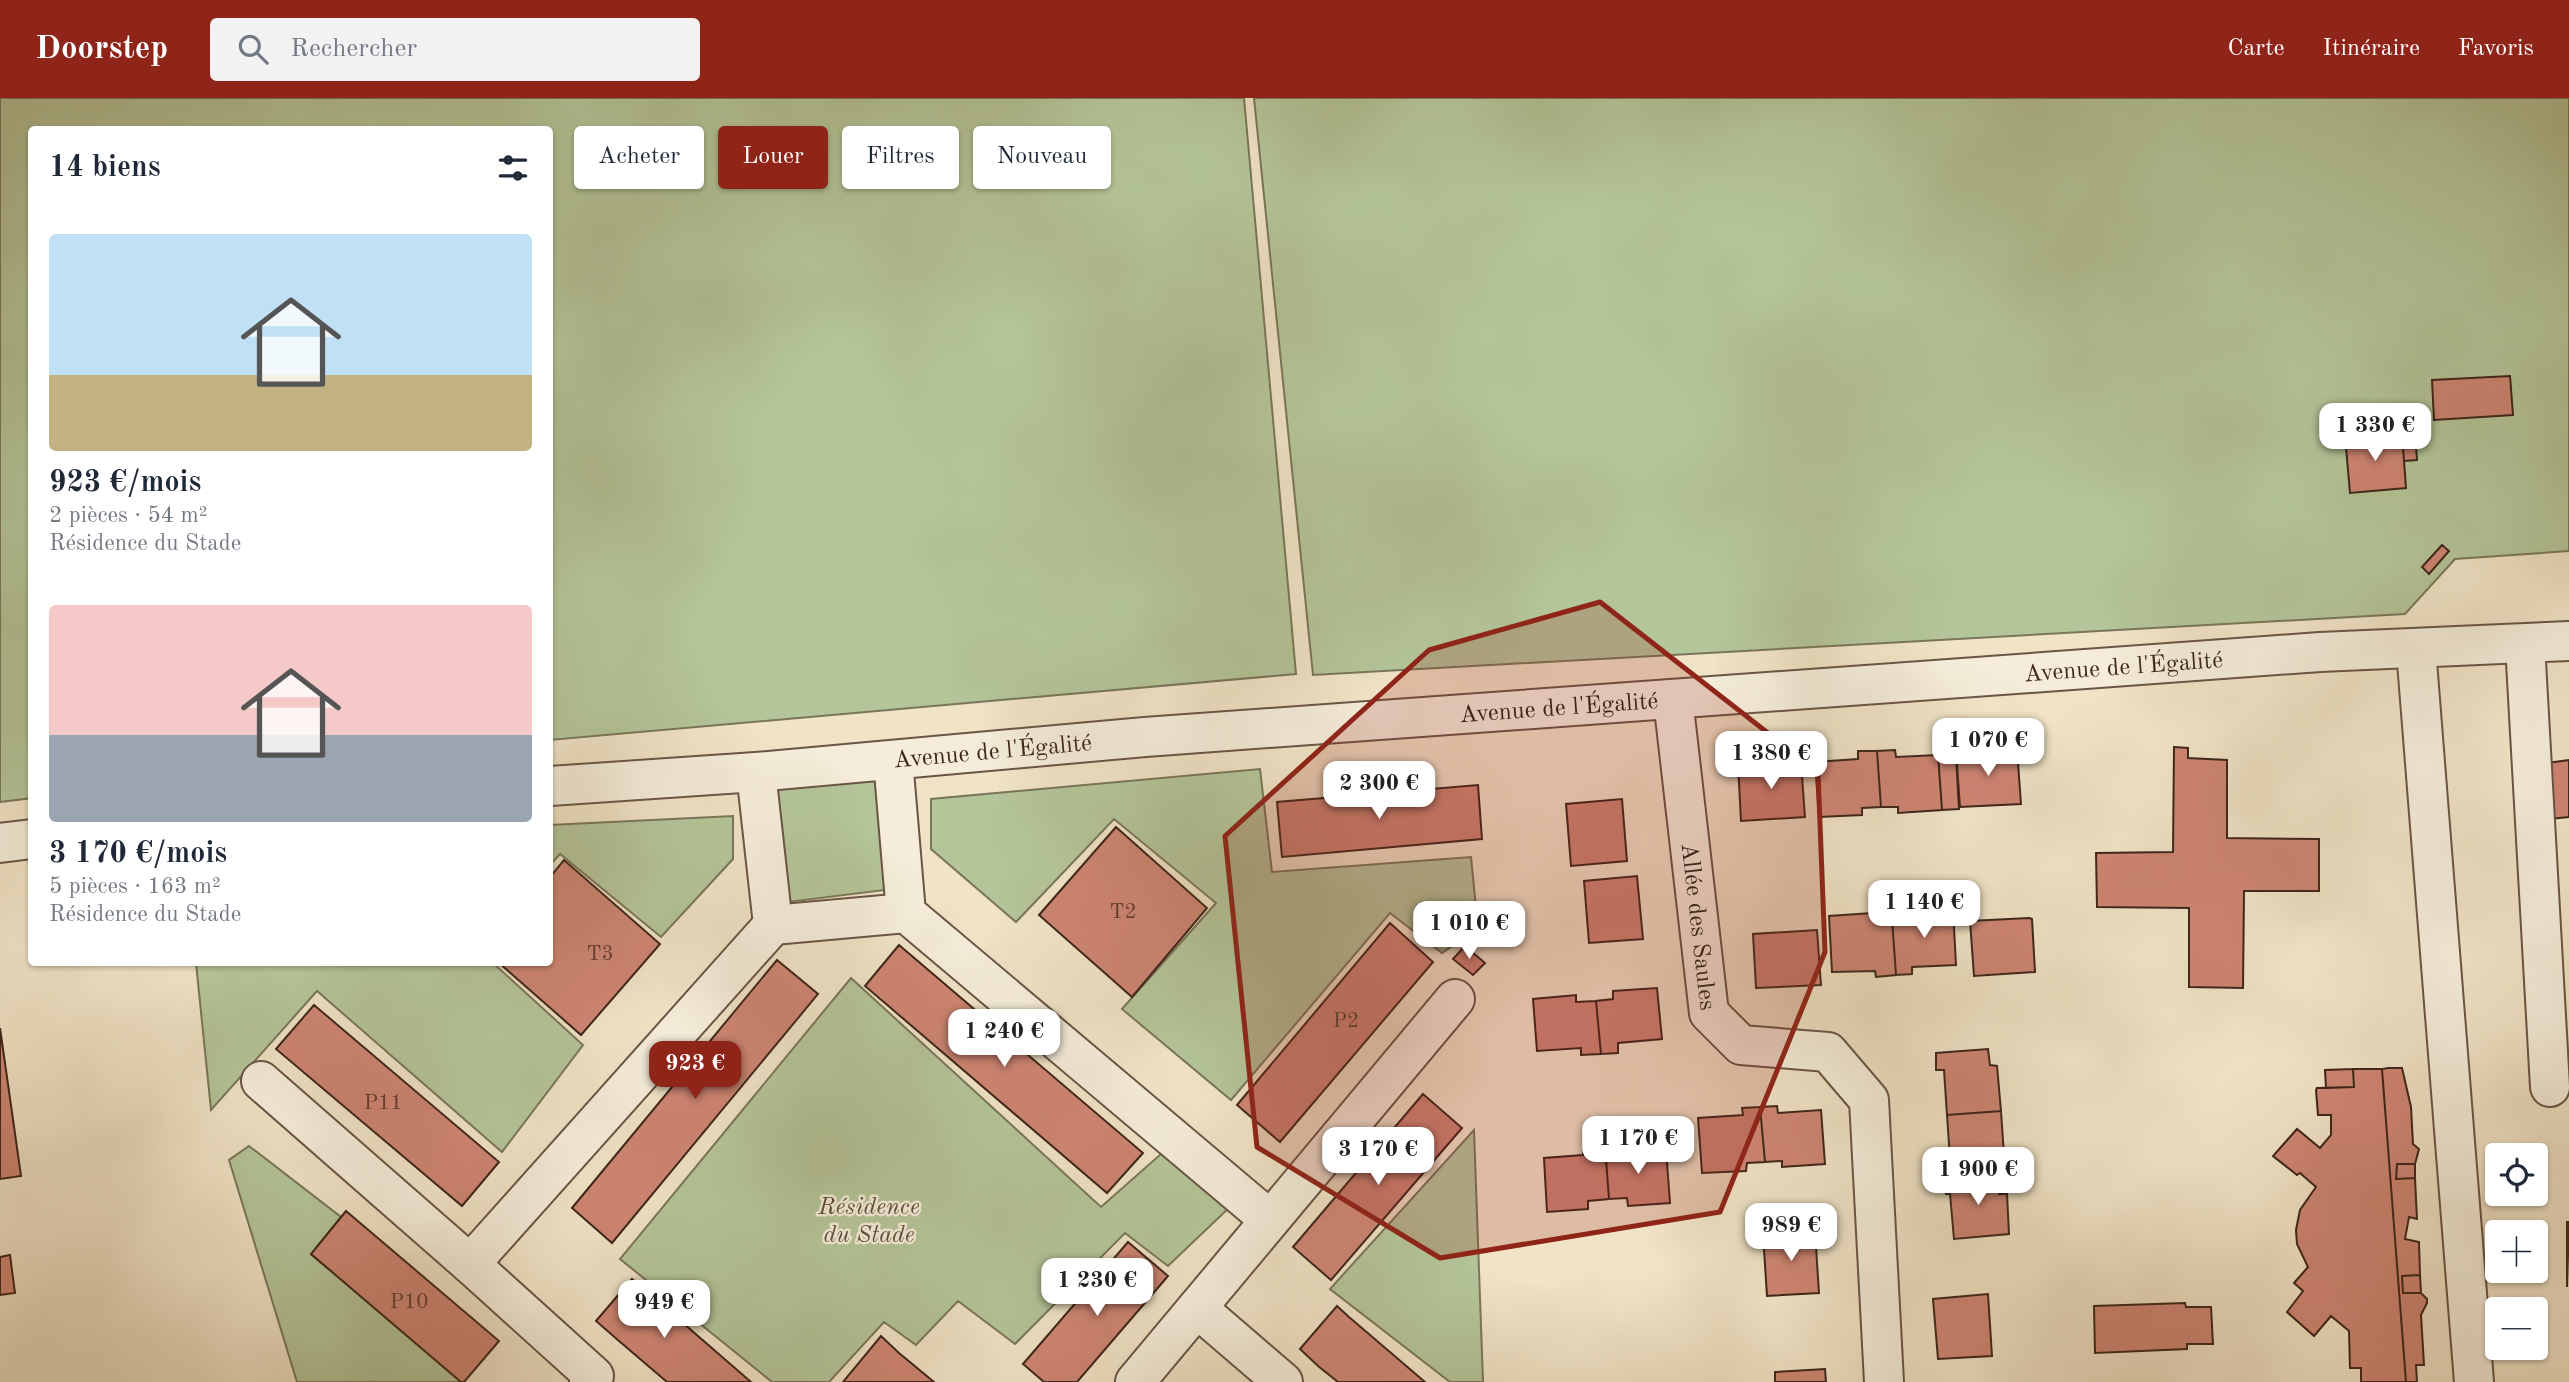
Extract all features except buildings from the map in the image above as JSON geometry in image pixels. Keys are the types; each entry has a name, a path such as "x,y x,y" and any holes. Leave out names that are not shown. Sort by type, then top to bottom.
{"street":[{"name":"Avenue de l'Égalité","path":"553,786 756,772 1145,737 2320,652 2569,641"},
{"path":"2525,643 2550,1087"},
{"path":"2416,649 2474,1382"},
{"name":"Allée des Saules","path":"1673,699 1709,1013 1741,1045 1828,1052 1869,1100 1884,1382"},
{"path":"893,760 906,913 1270,1220"},
{"path":"756,772 774,925"},
{"path":"0,843 28,840"},
{"path":"470,1264 774,925 906,913"},
{"path":"1135,1382 1455,999"},
{"path":"261,1081 470,1264 595,1380"},
{"path":"1197,1308 1283,1382"}],"highlighted area":[{"path":"1600,602 1818,772 1825,952 1720,1212 1440,1258 1257,1147 1225,836 1429,650"}],"green space":[{"path":"0,98 1244,98 1296,674 553,740 553,126 28,126 28,798 0,802"},
{"path":"1254,98 2569,98 2569,551 2455,559 2405,614 1313,675"},
{"path":"1260,769 1272,872 1471,857 1478,928 1442,953 1390,913 1231,1100 1122,1009 1216,903 1114,819 1016,922 931,849 931,799"},
{"path":"876,779 893,889 788,902 776,790"},
{"path":"733,816 733,859 661,937 560,854 553,862 553,825"},
{"path":"196,966 496,966 583,1045 502,1152 317,991 211,1110"},
{"name":"Résidence du Stade","path":"851,978 1101,1207 1170,1146 1232,1205 1168,1266 1125,1233 1015,1344 958,1301 916,1345 884,1322 829,1382 772,1382 620,1259"},
{"path":"1474,1130 1483,1382 1450,1382 1330,1289"},
{"path":"249,1146 341,1217 311,1254 461,1382 297,1382 229,1160"}]}
